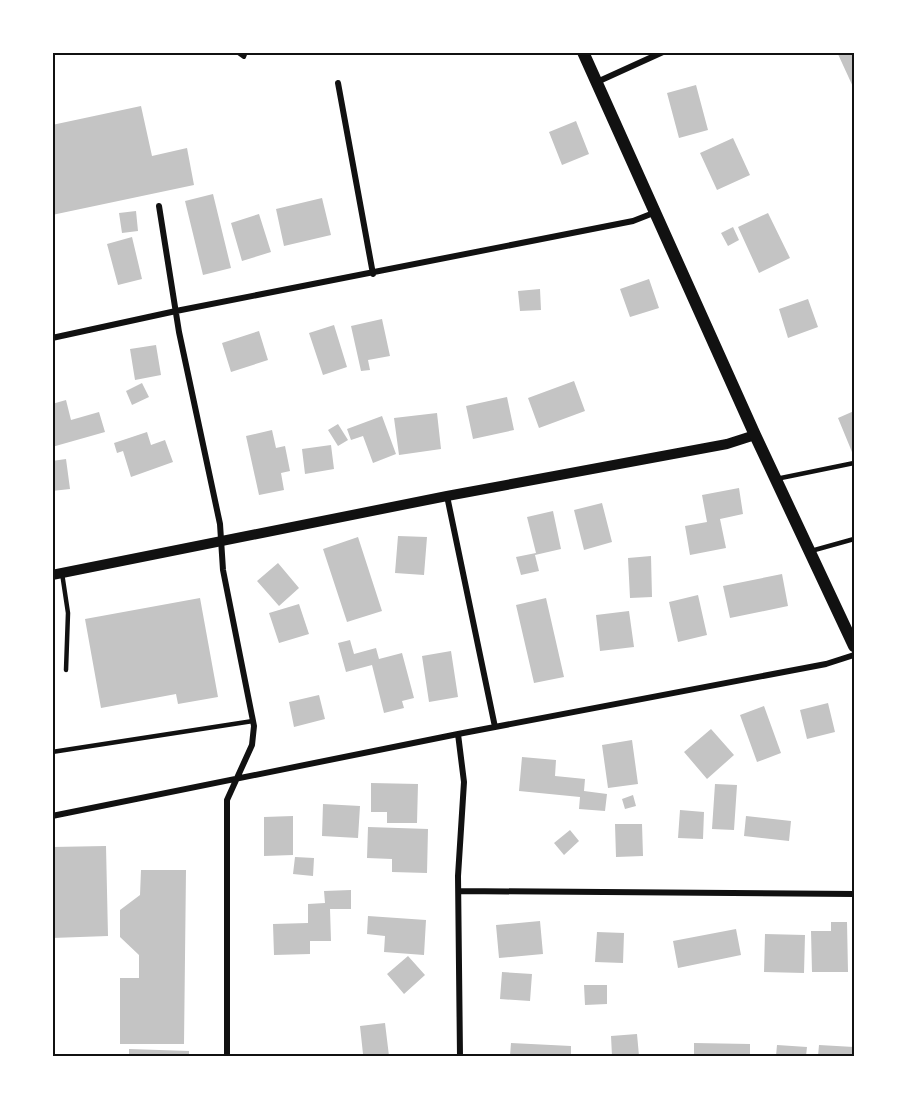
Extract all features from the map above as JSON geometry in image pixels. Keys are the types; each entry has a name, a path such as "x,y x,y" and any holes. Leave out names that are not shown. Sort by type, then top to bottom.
{"main road":[{"path":"583,52 755,435 855,646"}],"street":[{"path":"596,82 663,52"},
{"path":"338,83 373,274"},
{"path":"159,206 176,311 220,524 223,570 253,721 252,745 228,800 227,808 227,1056"},
{"path":"52,338 176,311 633,221 656,212"},
{"path":"57,574 447,496 728,444 755,435"},
{"path":"447,496 495,727"},
{"path":"52,816 855,656"},
{"path":"458,734 464,782 459,891 460,1056"},
{"path":"459,891 855,894"}],"lane":[{"path":"776,479 855,463"},
{"path":"810,552 855,539"},
{"path":"57,574 68,613 66,670"},
{"path":"52,752 253,721"}],"path":[{"path":"237,52 244,57 246,52"}],"building":[{"path":"837,52 854,52 854,89"},
{"path":"696,85 708,130 679,138 667,93"},
{"path":"141,106 152,156 187,148 194,185 52,215 52,125"},
{"path":"576,121 589,154 562,165 549,132"},
{"path":"733,138 750,175 717,190 700,153"},
{"path":"213,194 231,268 203,275 185,201"},
{"path":"322,198 331,235 284,246 276,209"},
{"path":"136,211 138,231 122,233 119,213"},
{"path":"768,213 790,258 759,273 738,227"},
{"path":"259,214 271,252 242,261 231,223"},
{"path":"733,227 739,240 728,246 721,233"},
{"path":"132,237 142,279 118,285 107,244"},
{"path":"649,279 659,308 630,317 620,289"},
{"path":"540,289 541,310 520,311 518,291"},
{"path":"808,299 818,327 788,338 779,309"},
{"path":"382,319 390,356 368,360 370,370 361,371 351,326"},
{"path":"334,325 347,367 323,375 309,333"},
{"path":"259,331 268,360 231,372 222,343"},
{"path":"156,345 161,375 135,380 130,349"},
{"path":"574,381 585,411 539,428 528,398"},
{"path":"142,383 149,397 132,405 126,391"},
{"path":"507,397 514,430 473,439 466,406"},
{"path":"66,400 71,420 99,412 105,432 52,447 52,404"},
{"path":"854,411 854,451 852,452 838,418"},
{"path":"437,413 441,449 399,455 394,418"},
{"path":"382,416 396,454 373,463 363,436 351,440 347,429"},
{"path":"338,424 348,440 338,446 328,430"},
{"path":"272,430 276,448 285,446 290,471 281,473 284,490 259,495 246,436"},
{"path":"147,432 151,445 165,440 173,462 131,477 123,451 117,453 114,443"},
{"path":"331,445 334,469 305,474 302,449"},
{"path":"66,459 70,489 52,491 52,461"},
{"path":"739,488 743,514 720,519 726,548 690,555 685,526 707,522 702,495"},
{"path":"602,503 612,542 584,550 574,510"},
{"path":"553,511 561,549 535,555 539,571 521,575 516,557 536,553 527,517"},
{"path":"398,536 427,537 424,575 395,573"},
{"path":"358,537 382,611 347,622 323,549"},
{"path":"651,556 652,597 630,598 628,558"},
{"path":"278,563 299,588 279,606 257,581"},
{"path":"782,574 788,606 730,618 723,586"},
{"path":"698,595 707,635 678,642 669,602"},
{"path":"200,598 218,697 178,704 176,694 101,708 85,619"},
{"path":"546,598 564,677 534,683 516,605"},
{"path":"299,604 309,634 279,643 269,613"},
{"path":"629,611 634,647 600,651 596,615"},
{"path":"350,640 354,654 376,648 379,659 402,653 414,698 402,701 404,708 384,713 372,665 346,672 338,643"},
{"path":"451,651 458,697 429,702 422,656"},
{"path":"319,695 325,719 294,727 289,702"},
{"path":"828,703 835,732 807,739 800,710"},
{"path":"764,706 781,753 757,762 740,715"},
{"path":"711,729 734,755 707,779 684,752"},
{"path":"632,740 638,784 608,788 602,745"},
{"path":"522,757 556,760 555,776 585,779 584,791 607,794 605,811 579,809 580,797 519,791"},
{"path":"371,783 418,784 417,823 387,823 387,812 371,812"},
{"path":"715,784 737,785 734,830 712,829"},
{"path":"633,795 636,806 625,809 622,799"},
{"path":"323,804 360,806 358,838 322,836"},
{"path":"680,810 704,812 703,839 678,838"},
{"path":"293,816 293,855 264,856 264,817"},
{"path":"746,816 791,821 789,841 744,836"},
{"path":"615,824 642,824 643,856 616,857"},
{"path":"368,827 428,829 427,873 392,872 392,859 367,858"},
{"path":"570,830 579,841 564,855 554,843"},
{"path":"106,846 108,936 52,938 52,847"},
{"path":"295,857 314,858 313,876 293,874"},
{"path":"141,870 186,870 184,1044 120,1044 120,978 139,978 139,955 120,937 120,910 140,895"},
{"path":"351,890 351,909 330,909 331,941 310,941 310,954 274,955 273,924 308,923 308,904 325,903 324,891"},
{"path":"368,916 426,920 424,955 384,952 385,936 367,934"},
{"path":"540,921 543,954 499,958 496,925"},
{"path":"831,922 847,922 848,972 812,972 811,931 831,931"},
{"path":"736,929 741,955 678,968 673,941"},
{"path":"597,932 624,933 623,963 595,962"},
{"path":"765,934 805,935 804,973 764,972"},
{"path":"408,956 425,975 404,994 387,974"},
{"path":"502,972 532,974 530,1001 500,999"},
{"path":"584,985 607,985 607,1004 585,1005"},
{"path":"385,1023 389,1056 354,1056 363,1054 360,1026"},
{"path":"637,1034 639,1056 612,1056 611,1036"},
{"path":"511,1043 571,1046 571,1056 510,1056"},
{"path":"694,1043 750,1044 750,1056 694,1056"},
{"path":"777,1045 807,1047 806,1056 776,1056"},
{"path":"819,1045 854,1047 854,1056 818,1056"},
{"path":"129,1049 189,1051 189,1056 129,1056"}]}
